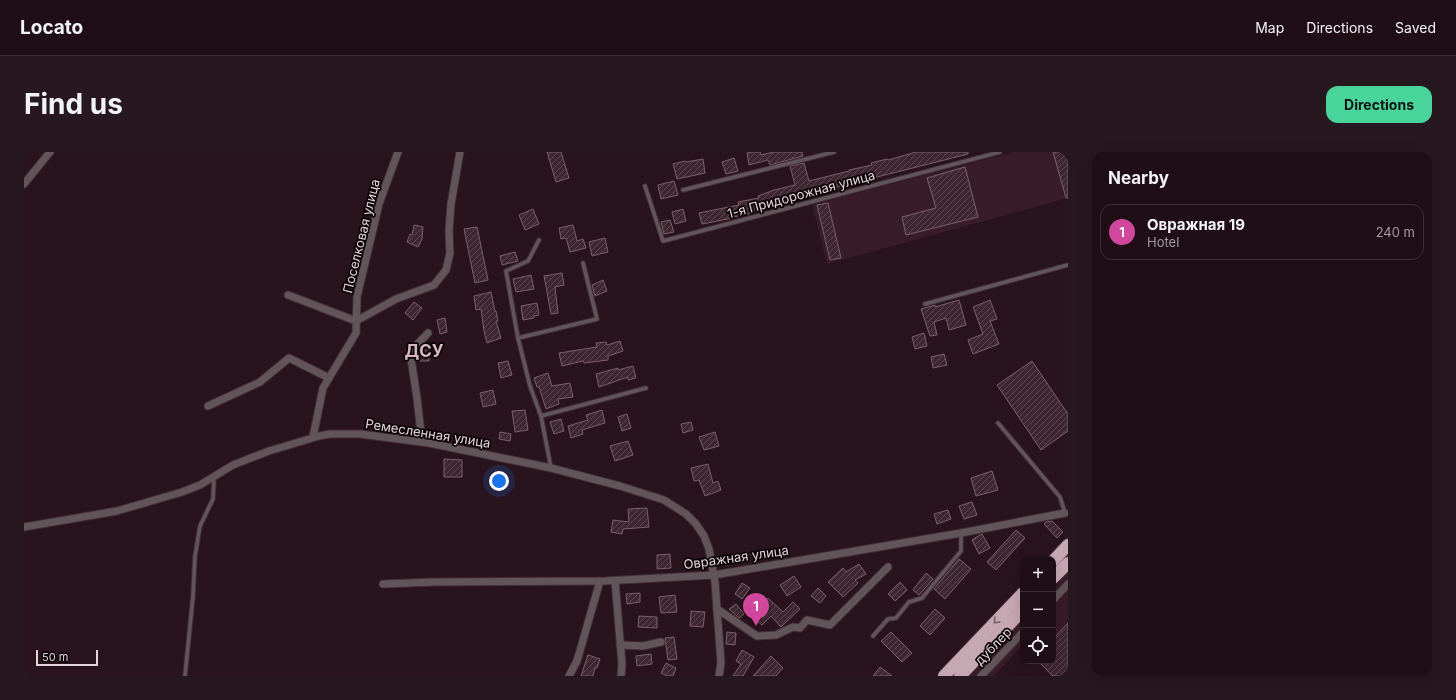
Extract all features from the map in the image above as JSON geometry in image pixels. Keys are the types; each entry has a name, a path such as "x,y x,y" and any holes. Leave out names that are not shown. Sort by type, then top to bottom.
{"highway":[{"path":"1056,558 1068,545"},
{"path":"1056,575 1068,563"},
{"path":"944,676 1020,596"},
{"path":"960,676 1020,613"}],"street":[{"path":"24,184 50,152"},
{"name":"Поселковая улица","path":"313,437 323,388 356,333 357,297 377,212 398,152"},
{"path":"288,295 356,322 396,299 434,285 446,270 450,253 449,232 451,204 460,152"},
{"path":"422,442 418,398 410,352 428,333"},
{"path":"208,406 260,382 289,358 329,378"},
{"name":"Ремесленная улица","path":"24,527 117,511 182,492 214,478 234,465 269,451 313,437 330,434 360,434 422,442 551,468 664,500 686,514 696,524 704,536 709,548 714,579 721,663 719,676"},
{"name":"Овражная улица","path":"383,584 434,582 714,579 1067,514"},
{"path":"717,609 757,636 776,634 793,627 800,628 807,620 830,625 888,566"},
{"path":"615,580 621,676"},
{"path":"569,676 577,662 600,581"},
{"path":"1056,597 1068,584"},
{"name":"дублер","path":"981,676 1020,635"},
{"path":"620,646 643,646 661,642"}],"lane":[{"path":"683,190 834,152"},
{"name":"1-я Придорожная улица","path":"645,186 663,241 1000,152"},
{"path":"539,240 528,261 506,271 518,338 530,386 541,416 551,468"},
{"path":"518,338 597,319 583,263"},
{"path":"925,304 1068,265"},
{"path":"541,416 646,388"},
{"path":"998,423 1060,497 1067,514"},
{"path":"185,676 193,596 195,556 200,526 213,499 214,478"},
{"path":"873,636 888,619 896,618 909,602 922,598 961,550 961,533"}],"shaded area":[{"path":"1014,152 1068,152 1068,198 827,264 812,205"},
{"path":"1068,573 1068,676 1051,676 1039,664 1056,664 1056,585"},
{"path":"1020,622 1020,648 994,676 968,676"}],"building":[{"path":"547,152 561,152 569,178 556,182"},
{"path":"760,152 761,155 774,152 802,152 803,156 770,165 768,160 749,165 747,153"},
{"path":"916,152 968,152 968,154 786,200 752,211 753,213 702,224 699,213 739,205 738,202 759,198 758,196 774,190 795,185 790,166 804,163 809,181"},
{"path":"1053,152 1068,152 1068,198 1066,198"},
{"path":"734,158 738,171 726,174 722,162"},
{"path":"703,159 705,173 677,179 673,164"},
{"path":"965,167 978,217 906,235 902,217 936,208 927,178"},
{"path":"674,181 678,195 661,199 658,185"},
{"path":"828,203 841,258 830,260 817,205"},
{"path":"533,209 539,224 525,230 519,215"},
{"path":"683,209 686,221 675,224 672,212"},
{"path":"670,220 674,232 664,234 661,222"},
{"path":"414,225 423,227 422,239 418,247 407,242 410,234 412,235"},
{"path":"573,225 577,241 583,239 586,248 570,252 566,238 561,239 559,228"},
{"path":"477,227 488,280 475,283 464,229"},
{"path":"605,238 608,252 592,256 589,242"},
{"path":"515,252 518,261 502,265 500,256"},
{"path":"562,273 564,285 555,287 558,313 551,314 544,276"},
{"path":"531,275 534,289 516,292 513,279"},
{"path":"603,280 607,291 595,296 592,285"},
{"path":"491,292 498,321 496,321 501,338 487,343 481,309 476,310 474,296"},
{"path":"959,300 966,325 949,330 946,318 934,322 937,335 930,336 921,309 935,305 935,307"},
{"path":"990,300 997,319 990,321 999,344 973,354 968,340 983,334 973,307"},
{"path":"414,302 422,308 413,320 405,313"},
{"path":"537,303 539,315 534,316 534,318 523,320 521,306"},
{"path":"445,318 447,332 440,334 437,320"},
{"path":"924,333 927,346 915,349 912,337"},
{"path":"620,341 623,351 608,356 608,360 584,363 583,361 562,366 559,353 597,347 596,343 606,342 607,345"},
{"path":"422,346 429,346 429,361 419,361 418,350"},
{"path":"944,354 947,365 933,368 931,357"},
{"path":"508,361 512,375 501,378 498,363"},
{"path":"1032,361 1068,414 1068,431 1041,450 997,385"},
{"path":"633,366 636,378 628,380 628,377 599,387 596,374 618,368 618,370"},
{"path":"548,373 552,386 570,383 573,397 558,399 559,404 546,409 539,387 537,387 534,378"},
{"path":"493,390 496,404 483,407 480,393"},
{"path":"525,410 528,430 515,432 512,411"},
{"path":"602,410 605,423 582,430 583,434 571,438 568,426 588,420 586,415"},
{"path":"627,414 631,428 622,431 618,417"},
{"path":"561,419 564,431 554,434 550,422"},
{"path":"691,422 693,430 683,433 681,424"},
{"path":"500,432 511,434 510,441 499,439"},
{"path":"715,432 719,446 704,450 699,437"},
{"path":"628,441 633,455 615,461 610,446"},
{"path":"444,459 462,460 462,477 444,477"},
{"path":"708,464 713,483 718,481 721,490 705,496 699,480 694,481 691,468"},
{"path":"992,471 998,490 976,496 971,478"},
{"path":"972,502 977,515 964,519 959,506"},
{"path":"647,508 649,527 623,529 622,534 611,532 613,520 629,522 628,509"},
{"path":"948,510 951,519 937,524 934,514"},
{"path":"1052,521 1063,532 1057,538 1044,524"},
{"path":"1016,530 1025,538 996,570 987,562"},
{"path":"982,534 990,548 979,554 972,540"},
{"path":"670,554 671,568 657,569 657,555"},
{"path":"959,559 971,569 945,599 934,589"},
{"path":"859,564 866,574 855,580 858,583 843,597 828,582 843,568 846,572"},
{"path":"926,573 933,579 919,595 913,590"},
{"path":"794,576 801,587 787,596 780,585"},
{"path":"900,582 907,590 895,601 888,594"},
{"path":"742,583 750,588 742,599 735,594"},
{"path":"818,588 826,596 820,603 811,596"},
{"path":"640,593 640,602 627,604 626,594"},
{"path":"675,595 677,612 661,613 659,597"},
{"path":"768,598 783,612 793,602 800,609 781,627 771,616 762,625 753,617"},
{"path":"736,604 744,614 739,618 729,609"},
{"path":"935,609 945,618 930,635 920,626"},
{"path":"691,611 705,612 703,627 690,626"},
{"path":"639,616 657,617 657,628 638,627"},
{"path":"1068,623 1068,672 1064,676 1053,676 1041,664 1056,664 1056,636"},
{"path":"727,632 736,633 735,645 726,644"},
{"path":"891,632 912,653 902,662 881,641"},
{"path":"674,637 677,659 668,660 665,638"},
{"path":"742,650 754,657 743,676 733,676 741,664 736,661"},
{"path":"651,654 652,664 637,666 636,656"},
{"path":"588,655 600,659 593,676 581,676"},
{"path":"771,656 783,668 776,676 753,676"},
{"path":"666,663 676,668 673,676 667,676 661,673"},
{"path":"880,667 892,676 873,676"}],"place":[{"name":"Овражная 19","path":"756,626"}],"district":[{"name":"ДСУ","path":"424,351"}]}
